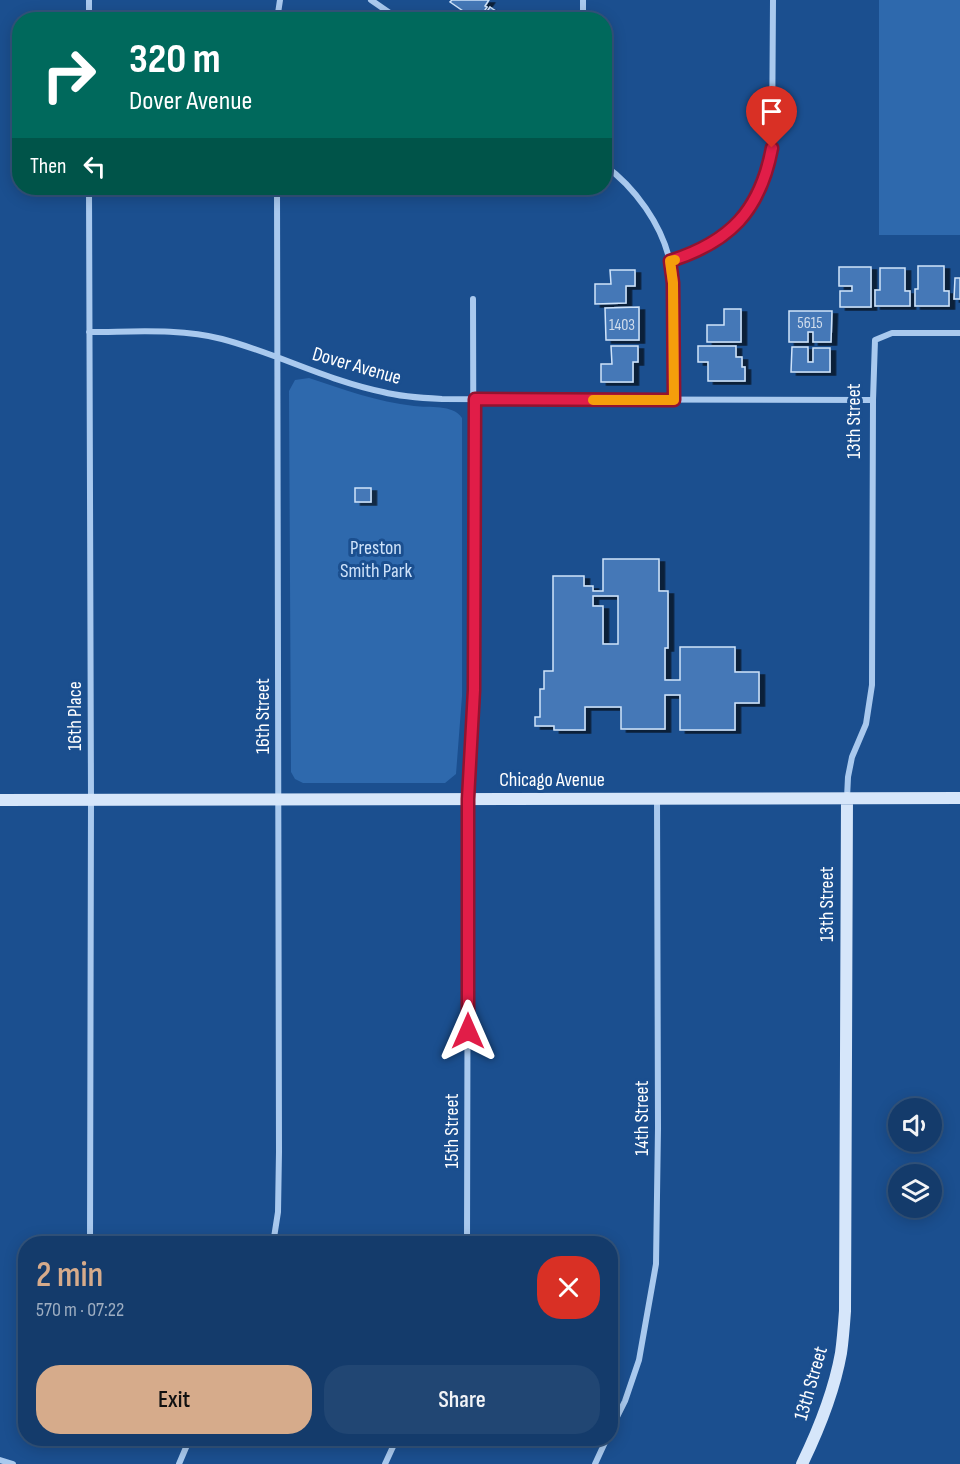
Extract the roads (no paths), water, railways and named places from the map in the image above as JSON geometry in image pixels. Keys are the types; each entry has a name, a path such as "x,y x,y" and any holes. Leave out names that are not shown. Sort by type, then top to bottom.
{"street":[{"path":"372,0 389,12"},
{"path":"670,261 694,254 718,240 736,225 759,194 772,148 773,0"},
{"path":"612,170 634,191 663,240 670,261 673,283 674,400"},
{"name":"16th Place","path":"89,195 90,1236"},
{"name":"16th Street","path":"274,1236 278,1212 279,1152 277,195"},
{"name":"15th Street","path":"467,1236 468,799 474,690 473,299"},
{"name":"Dover Avenue","path":"89,332 174,332 201,335 247,346 381,392 422,398 873,400"},
{"name":"13th Street","path":"802,1464 817,1433 832,1390 841,1353 845,1311 847,798 850,767 866,724 872,685 875,340 892,333 960,333"},
{"name":"14th Street","path":"618,1415 639,1360 656,1264 657,798"},
{"name":"Chicago Avenue","path":"0,800 960,798"},
{"path":"179,1464 187,1446"},
{"path":"385,1464 393,1446"},
{"path":"595,1464 603,1446"},
{"path":"0,1460 13,1464"}],"park label":[{"name":"Preston Smith Park","path":"376,558"}]}
